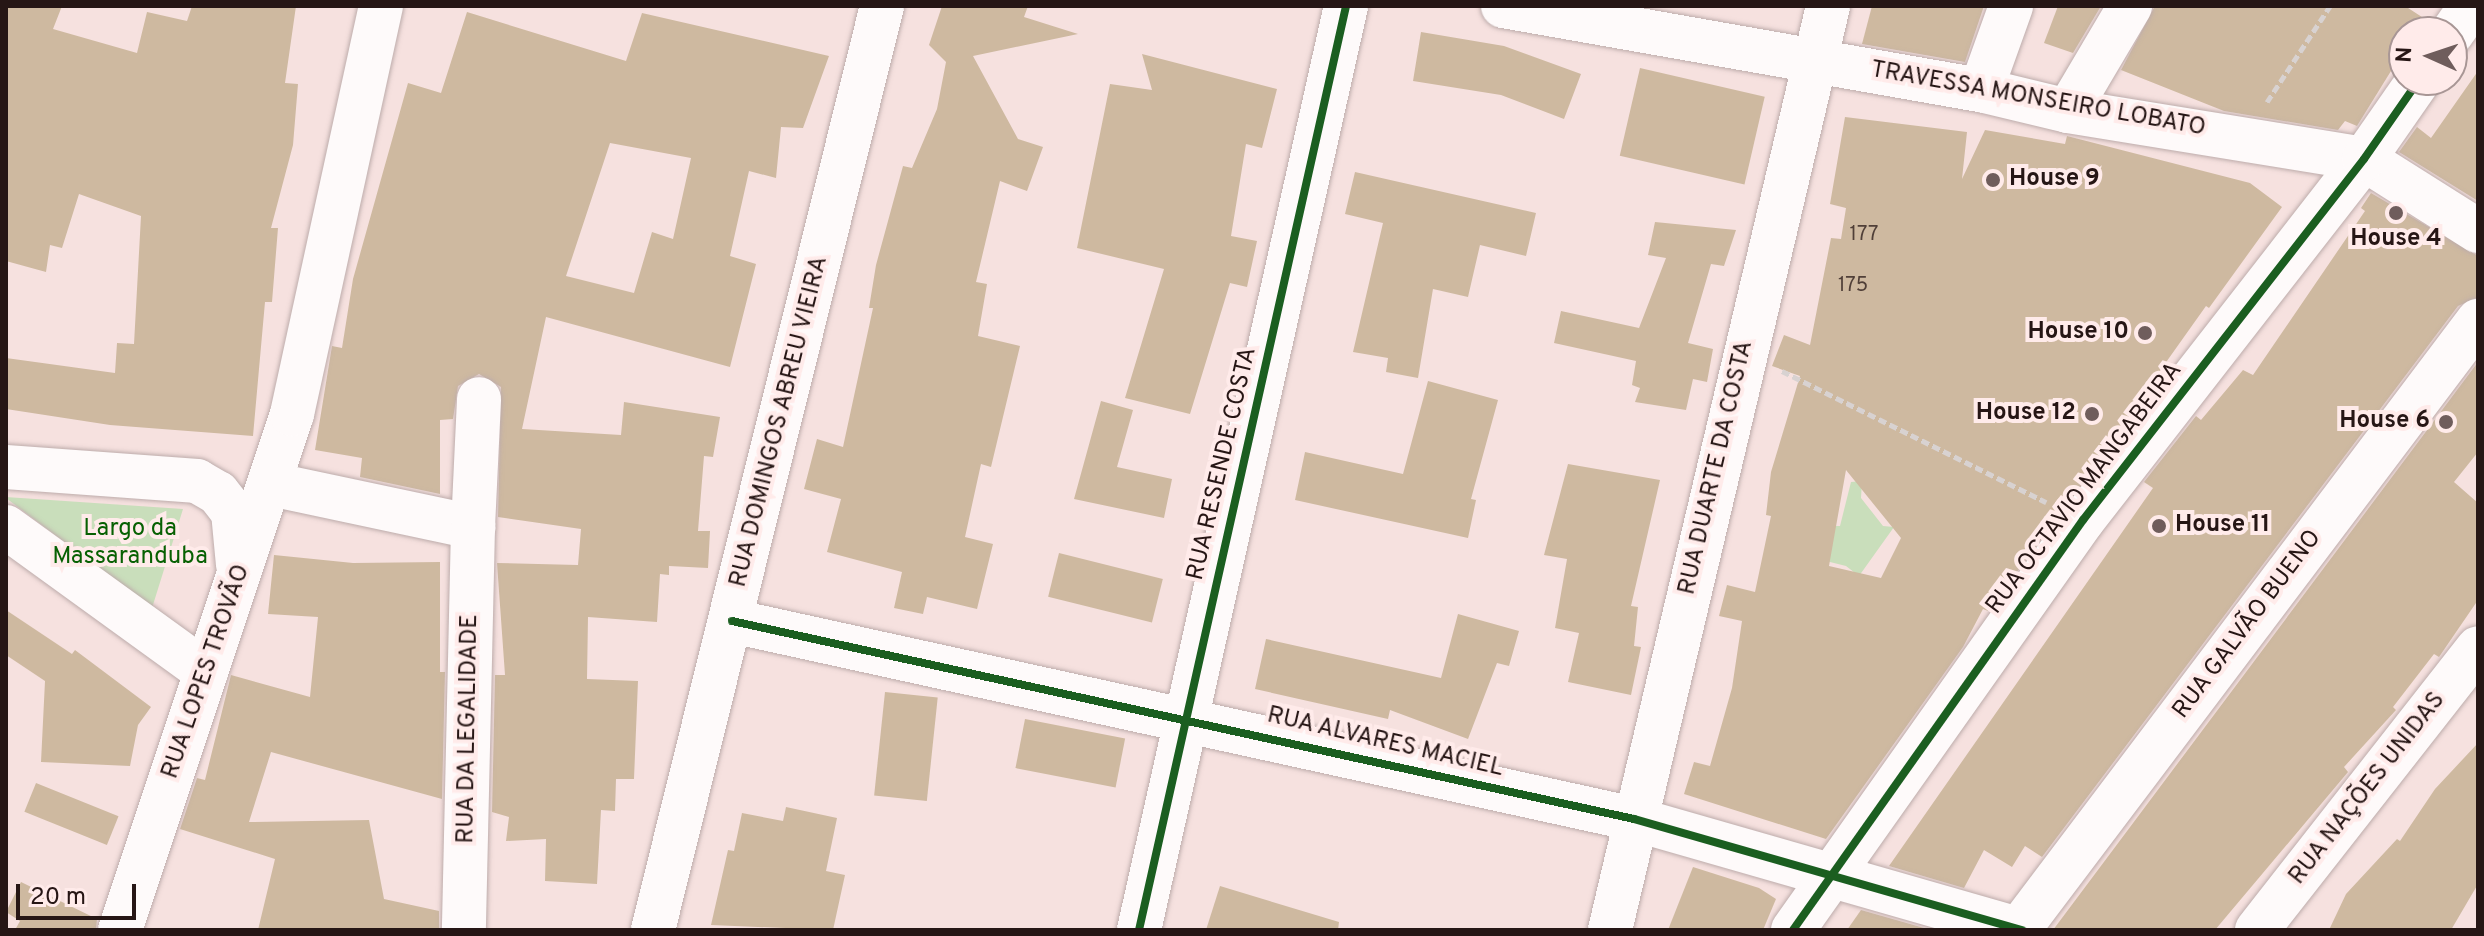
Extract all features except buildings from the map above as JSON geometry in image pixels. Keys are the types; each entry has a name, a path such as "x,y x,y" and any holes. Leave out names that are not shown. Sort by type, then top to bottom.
{"street":[{"name":"RUA LOPES TROVÃO","path":"120,930 292,414 381,6"},
{"name":"RUA DOMINGOS ABREU VIEIRA","path":"653,930 882,6"},
{"name":"RUA RESENDE COSTA","path":"1139,930 1346,6"},
{"name":"TRAVESSA MONSEIRO LOBATO","path":"1503,6 1584,15 1981,90 2068,111 2246,137 2364,159 2478,231"},
{"name":"RUA DUARTE DA COSTA","path":"1610,930 1828,6"},
{"path":"1981,90 2011,6"},
{"path":"2068,111 2130,6"},
{"name":"RUA OCTAVIO MANGABEIRA","path":"1793,930 2083,520 2364,159 2408,96"},
{"name":"RUA GALVÃO BUENO","path":"2020,930 2478,321"},
{"name":"RUA DA LEGALIDADE","path":"464,930 479,399"},
{"name":"RUA LOPES TROVÃO","path":"197,481 246,470 292,414"},
{"path":"6,467 197,481 218,493 233,512 238,579"},
{"path":"271,484 473,527"},
{"path":"6,527 206,672"},
{"name":"RUA ALVARES MACIEL","path":"732,621 1634,819 1827,878 2020,930"},
{"name":"RUA NAÇÕES UNIDAS","path":"2257,930 2478,648"}],"path":[{"path":"2246,137 2330,6"},
{"path":"1745,352 2083,520"}],"green space":[{"path":"1862,481 1861,498 1883,526 1894,527 1859,576 1846,566 1798,554 1805,526 1840,526 1851,482"},
{"name":"Largo da Massaranduba","path":"6,498 183,509 152,608"}],"cycle path":[{"path":"1139,930 1346,6"},
{"path":"1793,930 2083,520 2364,159 2408,96"},
{"path":"732,621 1634,819 2022,930"}],"place":[{"name":"House 9","path":"1993,180"},
{"name":"House 4","path":"2396,213"},
{"name":"House 10","path":"2145,333"},
{"name":"House 12","path":"2092,414"},
{"name":"House 6","path":"2446,422"},
{"name":"House 11","path":"2159,526"}]}
